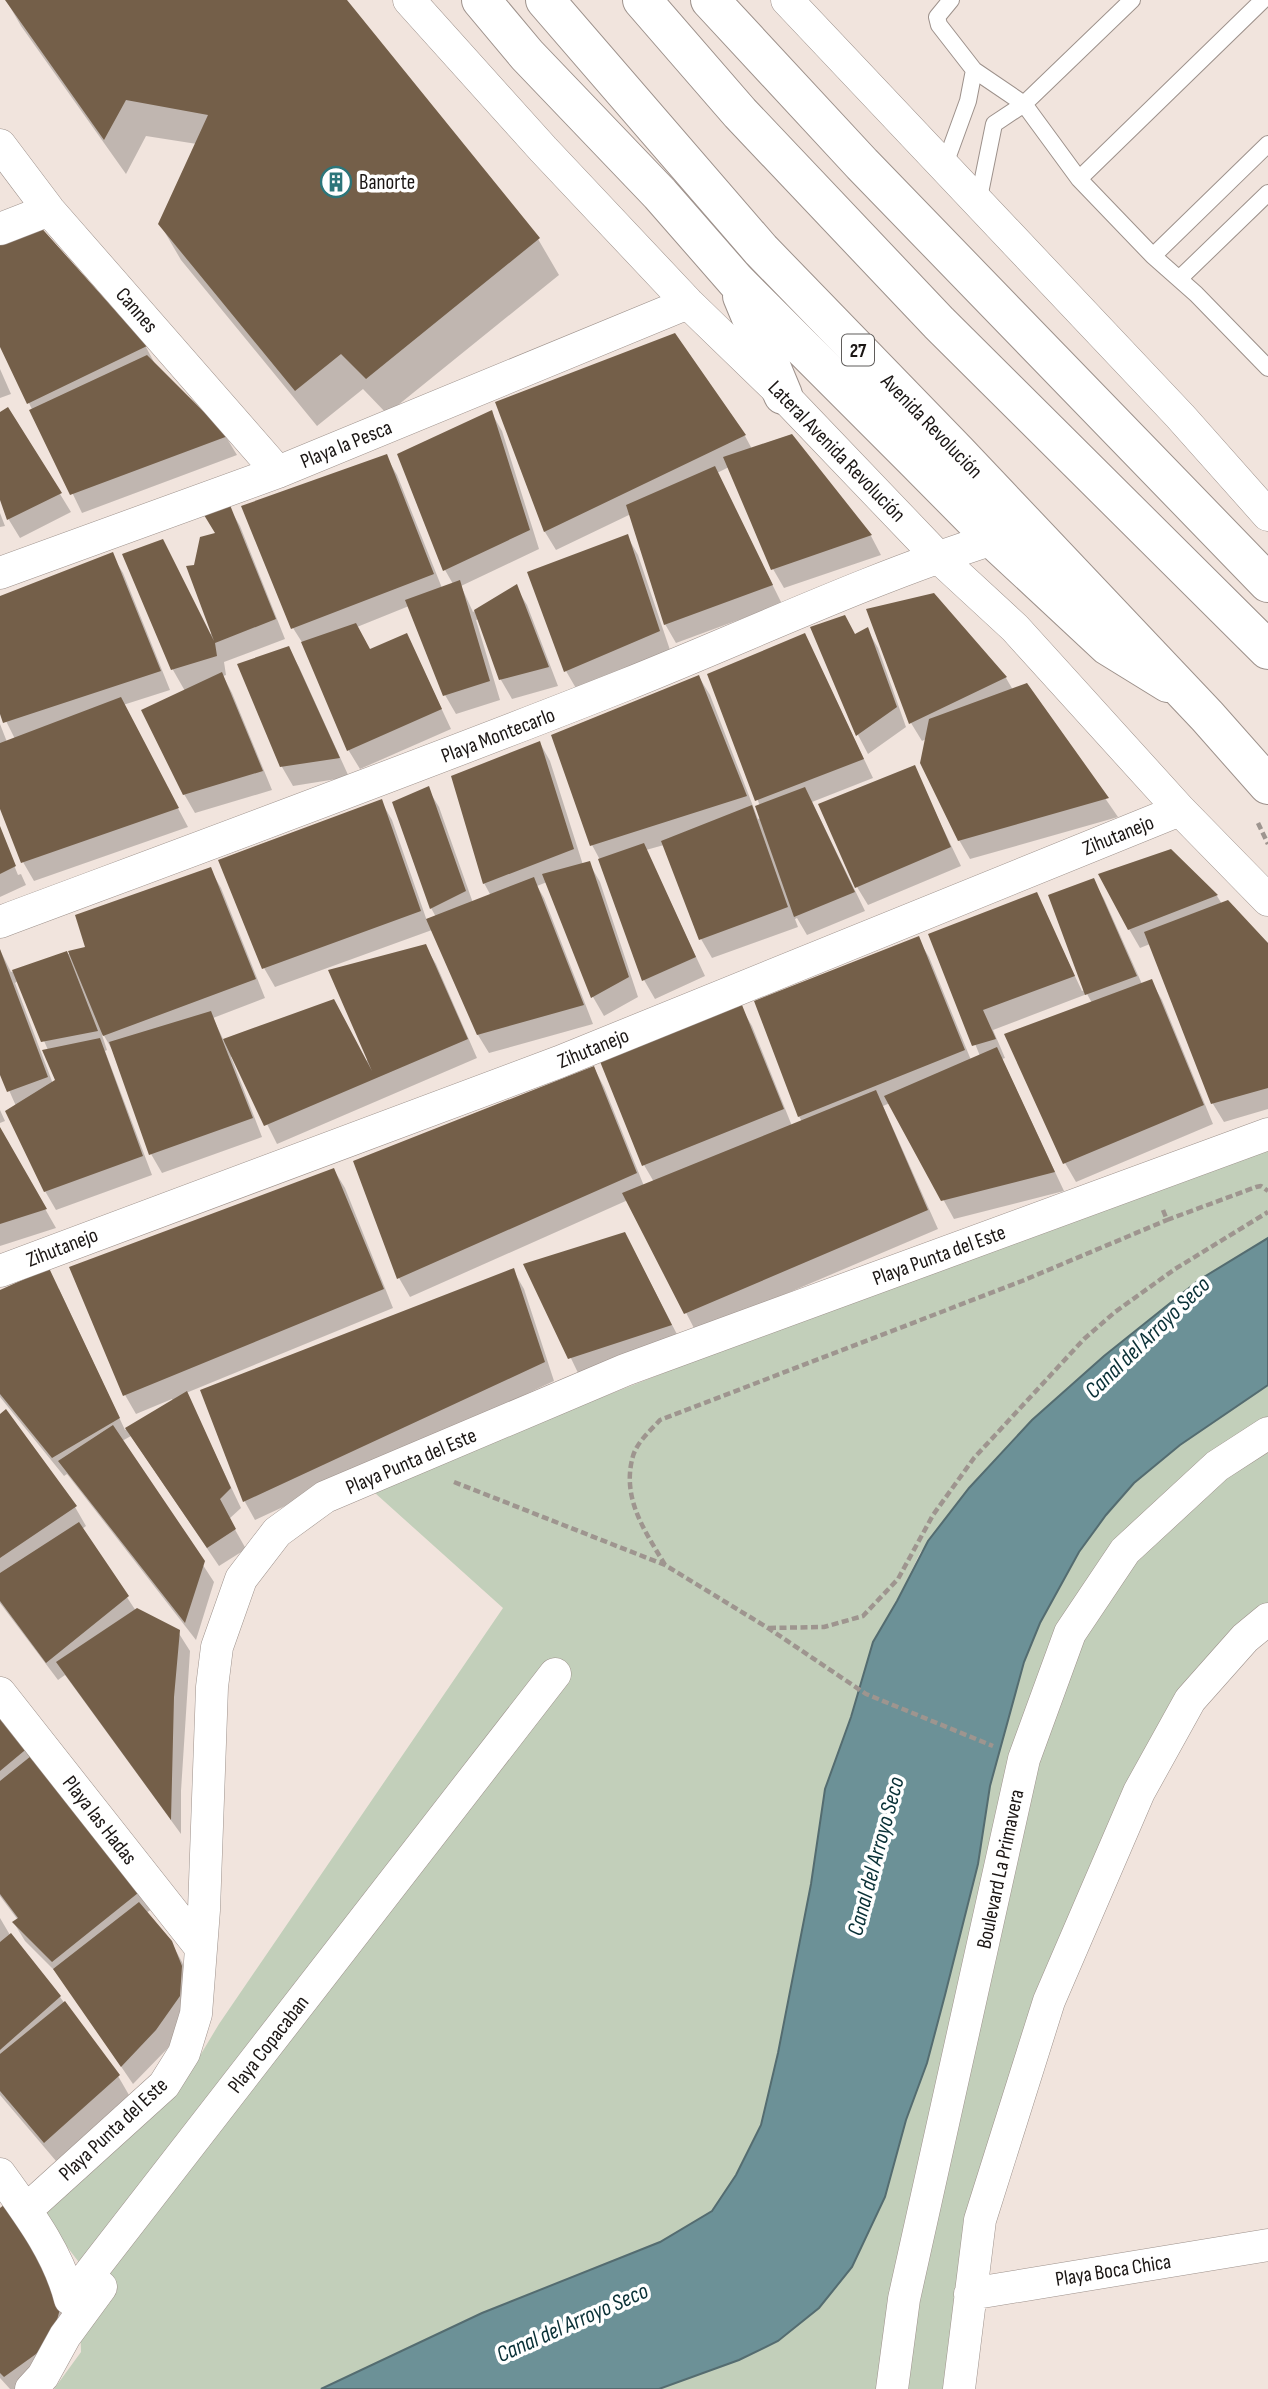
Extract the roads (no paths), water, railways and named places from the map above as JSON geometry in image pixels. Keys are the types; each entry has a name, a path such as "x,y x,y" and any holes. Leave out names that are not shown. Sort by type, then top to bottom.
{"main road":[{"path":"481,0 527,55 660,194 736,281 993,538 1108,646 1181,691"},
{"name":"Avenida Revolución","path":"545,0 761,250 957,452 1207,716 1268,785"},
{"path":"642,0 740,113 939,323 1268,650"},
{"path":"710,0 862,164 1268,583"},
{"path":"736,281 783,395"}],"street":[{"name":"Lateral Avenida Revolución","path":"409,0 543,149 688,303 783,395 937,556 1015,628 1180,810 1268,900"},
{"path":"787,0 1180,416 1268,515"},
{"name":"Cannes","path":"0,145 48,209 278,472"},
{"path":"0,229 48,209"},
{"name":"Playa la Pesca","path":"0,573 278,472 688,303"},
{"name":"Playa Montecarlo","path":"0,922 453,753 696,657 796,612 937,556 993,538"},
{"name":"Zihutanejo","path":"0,1271 559,1062 1180,810"},
{"name":"Playa Punta del Este","path":"26,2210 164,2085 184,2053 196,2014 212,1687 217,1647 241,1579 277,1532 325,1497 625,1370 1268,1134"},
{"name":"Boulevard La Primavera","path":"892,2389 904,2299 1024,1759 1070,1633 1125,1551 1217,1466 1268,1433"},
{"path":"959,2389 980,2220 1049,2001 1139,1792 1190,1700 1245,1638 1268,1619"},
{"name":"Playa Copacaban","path":"0,2174 55,2256 65,2278 70,2300 555,1674 65,2336 43,2376 31,2389"},
{"name":"Playa las Hadas","path":"0,1693 201,1948"},
{"name":"Playa Boca Chica","path":"970,2294 1264,2237"}],"lane":[{"path":"951,0 937,17 939,25 974,69 1024,104 1079,179 1153,256 1268,368"},
{"path":"978,202 994,124 1024,104 1132,0"},
{"path":"1079,179 1266,0"},
{"path":"944,167 968,101 974,69"},
{"path":"1153,256 1268,144"},
{"path":"1179,279 1268,193"}],"water":[{"name":"Canal del Arroyo Seco","path":"1268,1238 1268,1385 1180,1445 1134,1483 1079,1552 1040,1623 1024,1662 990,1786 978,1864 945,1995 927,2063 906,2120 885,2197 852,2267 819,2308 778,2341 739,2360 659,2389 321,2389 482,2313 660,2242 712,2211 736,2175 761,2125 811,1884 825,1789 851,1717 873,1642 928,1541 969,1488 1032,1420 1104,1356 1199,1280"}],"place":[{"name":"Banorte","path":"336,182"}]}
